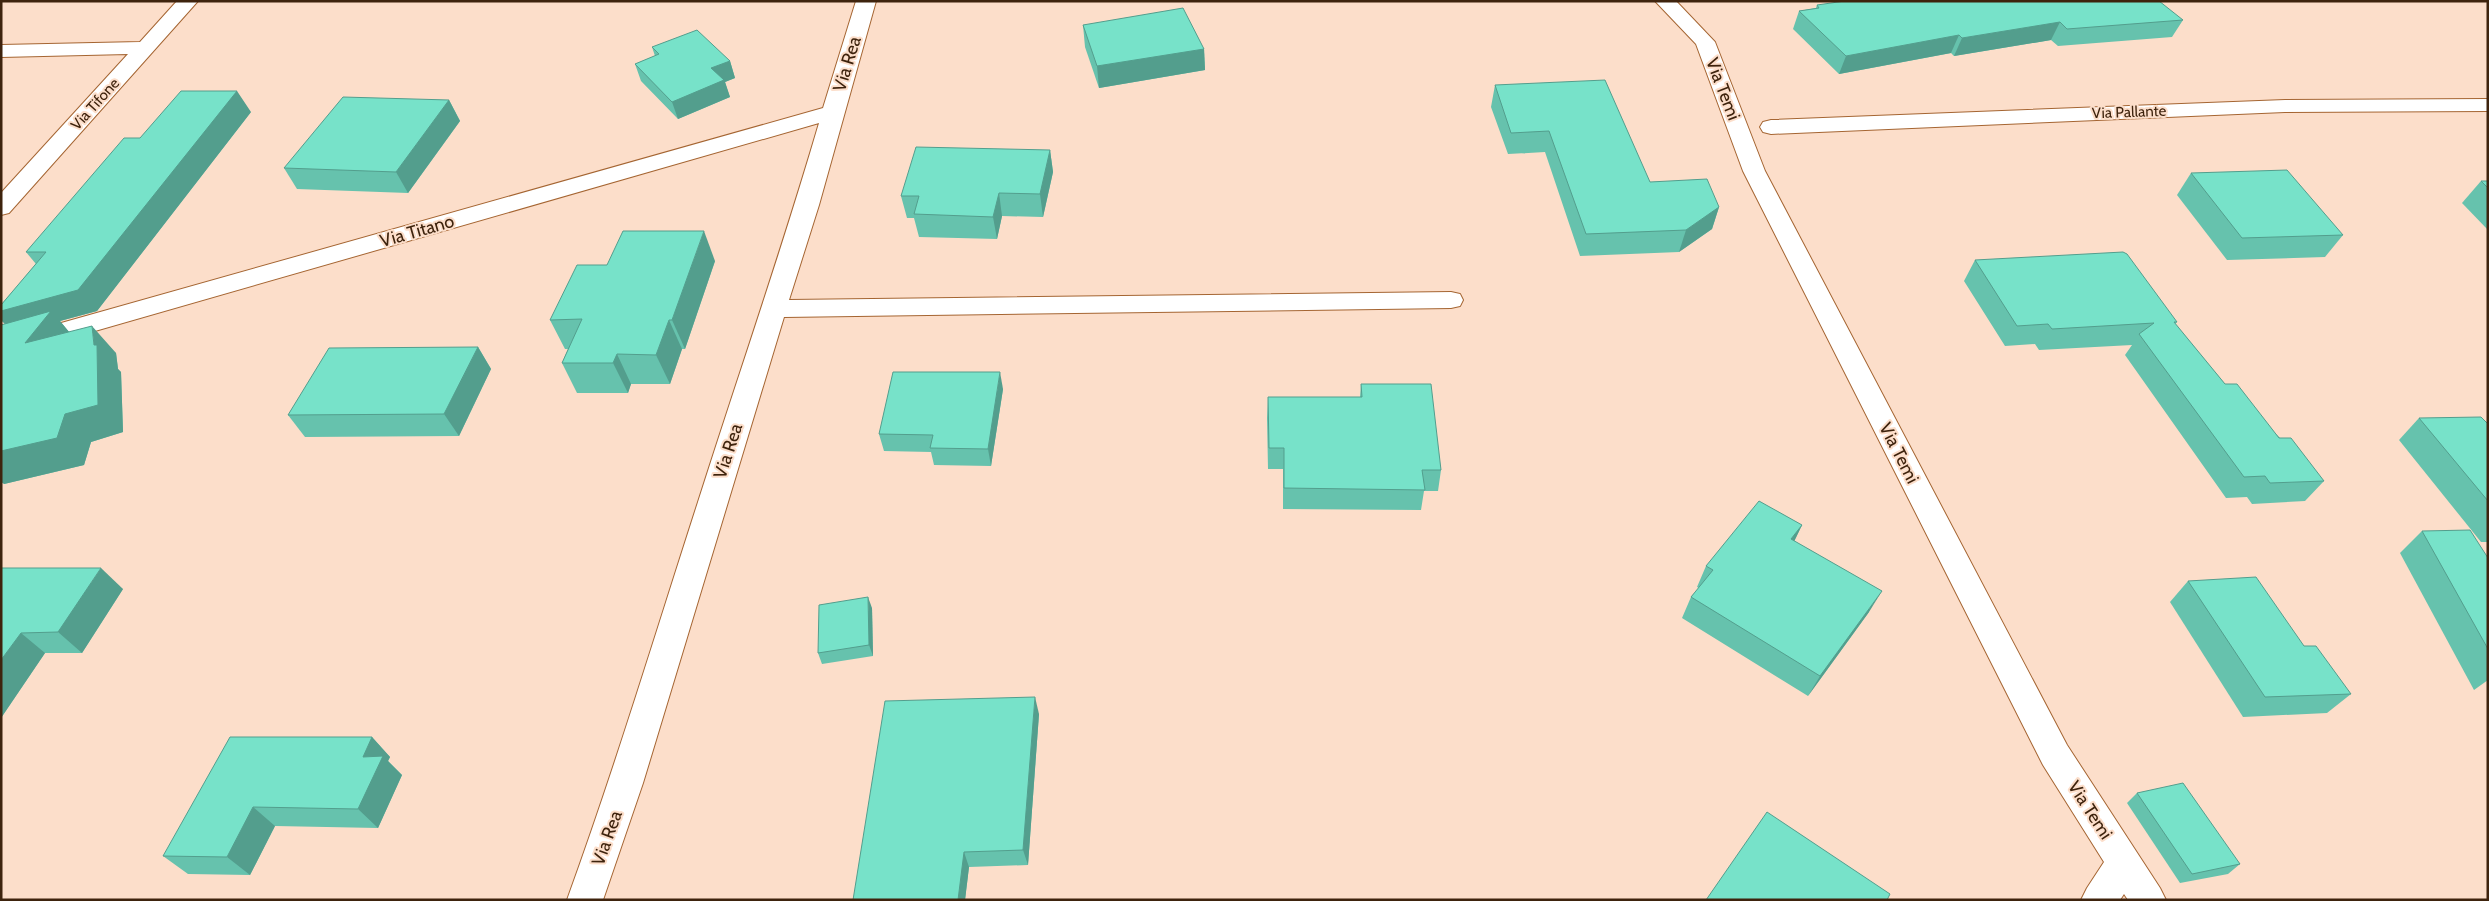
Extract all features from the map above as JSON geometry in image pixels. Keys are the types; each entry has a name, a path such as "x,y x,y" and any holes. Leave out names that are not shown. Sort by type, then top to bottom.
{"street":[{"name":"Via Tifone","path":"1,208 188,1"},
{"name":"Via Rea","path":"585,900 626,783 712,502 807,205 866,1"},
{"name":"Via Temi","path":"1665,1 1705,42 1754,171 2055,755 2148,900"},
{"path":"1,51 145,48"},
{"name":"Via Pallante","path":"1771,127 2285,106 2488,105"},
{"name":"Via Titano","path":"1,349 833,112"},
{"path":"774,308 1451,300"},
{"path":"2099,900 2124,864"}],"building":[{"path":"1845,1 2159,1 2183,20 2067,29 2060,22 1962,38 1959,35 1846,56 1799,11 1819,8 1817,5"},
{"path":"1183,8 1204,49 1097,66 1083,25"},
{"path":"697,30 730,61 711,68 724,80 672,102 635,64 659,54 652,47"},
{"path":"1605,80 1650,182 1707,179 1719,207 1686,230 1586,234 1549,131 1511,133 1495,85"},
{"path":"181,91 237,91 78,290 1,311 1,305 46,252 26,252 124,138 140,138"},
{"path":"343,97 449,100 396,172 284,168"},
{"path":"916,147 1050,150 1040,194 999,193 993,217 914,214 919,196 901,196"},
{"path":"2287,170 2343,235 2242,238 2191,173"},
{"path":"2481,181 2488,181 2488,188"},
{"path":"623,231 704,231 672,320 669,320 656,355 617,354 613,363 562,363 582,319 550,320 577,265 607,265"},
{"path":"2123,252 2127,254 2177,322 2174,322 2225,384 2237,384 2279,438 2291,438 2324,481 2270,483 2265,476 2244,477 2139,334 2154,323 2052,329 2048,324 2017,326 1975,260"},
{"path":"51,311 25,343 92,326 94,345 97,345 98,405 65,414 57,438 1,451 1,325"},
{"path":"478,347 444,414 288,415 329,348"},
{"path":"893,372 1000,372 988,449 930,448 933,435 879,434"},
{"path":"1361,384 1431,384 1441,470 1422,470 1425,490 1284,488 1284,448 1269,448 1268,397 1362,397"},
{"path":"2481,417 2488,424 2488,501 2419,418"},
{"path":"1759,501 1802,525 1791,539 1882,591 1820,676 1691,597 1713,570 1706,566"},
{"path":"2470,530 2488,558 2488,649 2422,531"},
{"path":"1,568 101,568 58,632 21,633 1,660"},
{"path":"2256,577 2304,646 2316,646 2351,694 2265,697 2188,581"},
{"path":"868,597 869,645 818,653 819,605"},
{"path":"1035,697 1023,850 964,852 958,900 853,900 885,701"},
{"path":"230,737 372,737 363,757 383,756 358,809 253,807 227,857 163,856"},
{"path":"2183,783 2240,864 2192,874 2137,793"},
{"path":"1767,812 1890,894 1887,900 1706,900"}]}
